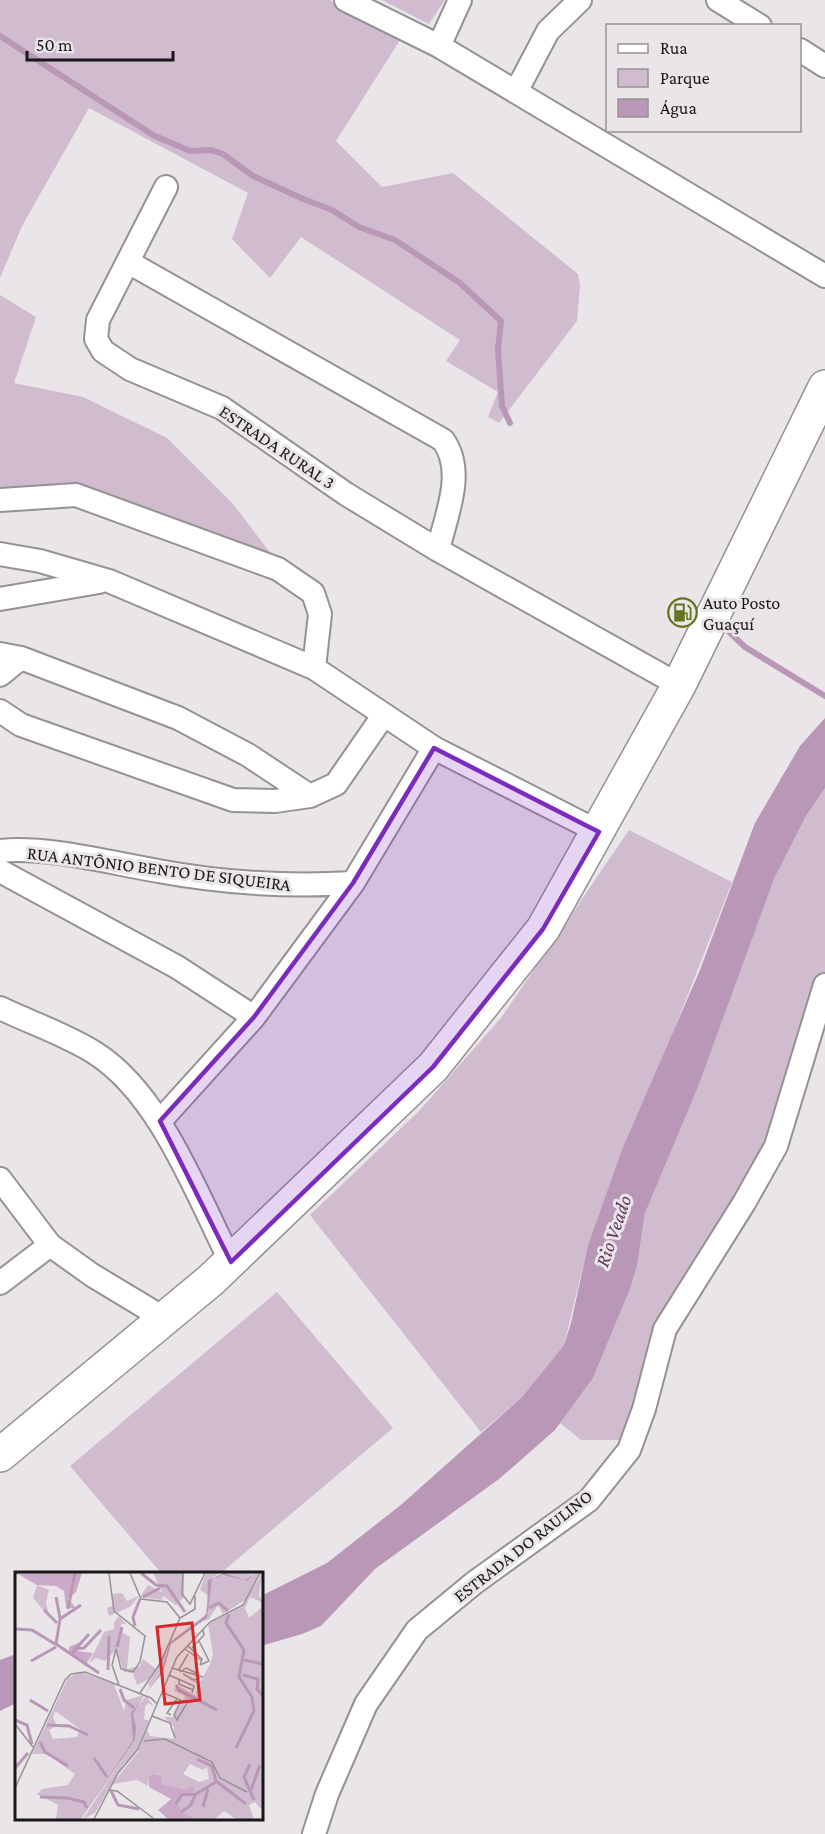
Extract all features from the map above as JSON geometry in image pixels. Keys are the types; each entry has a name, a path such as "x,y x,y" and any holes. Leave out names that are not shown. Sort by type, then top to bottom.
{"highway":[{"path":"0,1455 231,1262 433,1067 543,929 679,685 825,387"}],"street":[{"path":"346,0 439,46 825,276"},
{"path":"439,46 460,0"},
{"path":"516,92 548,31 580,0"},
{"path":"718,0 757,24"},
{"path":"801,51 825,66"},
{"name":"ESTRADA RURAL 3","path":"166,187 98,320 96,339 103,351 130,369 222,408 346,494 438,550 679,685"},
{"path":"128,262 443,440 453,454 455,471 438,550"},
{"path":"0,500 76,495 278,568 314,593 320,614 314,668"},
{"path":"0,554 40,561 109,581 314,668 434,748 599,832"},
{"path":"0,599 77,584 109,581"},
{"path":"0,675 11,656 178,718 248,754 310,796"},
{"path":"0,711 21,725 233,800 274,801 310,796 336,784 383,716"},
{"path":"160,1121 254,1017 353,883 434,748"},
{"name":"RUA ANTÔNIO BENTO DE SIQUEIRA","path":"0,851 86,858 161,872 262,885 353,883"},
{"name":"RUA ANTÔNIO BENTO DE SIQUEIRA","path":"0,871 177,967 254,1017"},
{"name":"ESTRADA DO RAULINO","path":"314,1834 327,1794 366,1704 417,1630 474,1583 589,1500 629,1450 644,1409 665,1329 776,1146 825,985"},
{"path":"0,1008 95,1053 123,1075 160,1121 231,1262"},
{"path":"0,1179 50,1245 92,1275 165,1319"},
{"path":"0,1283 50,1245"}],"highlighted area":[{"path":"434,748 599,832 543,929 433,1067 231,1262 160,1121 254,1017 353,883"}],"green space":[{"path":"0,0 330,0 400,40 336,141 382,187 453,173 578,274 580,286 577,321 499,423 488,417 498,392 446,361 460,340 301,237 270,278 232,239 248,193 89,108 22,226 0,278"},
{"path":"382,0 445,0 429,24"},
{"path":"0,295 36,317 14,383 83,397 167,438 233,504 275,559 107,505 44,504 0,511"},
{"path":"825,788 825,990 759,1163 697,1272 627,1440 581,1440 560,1423 593,1378 630,1289 637,1266 645,1213 774,879 806,816"},
{"path":"629,830 732,882 658,1071 621,1152 588,1245 564,1345 522,1397 481,1432 310,1215 419,1111 501,1018"},
{"path":"277,1292 393,1428 222,1572 160,1572 70,1466"}],"water":[{"name":"Rio Veado","path":"825,718 825,788 806,816 774,879 697,1089 645,1213 637,1266 630,1289 593,1378 555,1430 499,1479 375,1569 321,1626 262,1646 262,1596 327,1563 402,1504 522,1397 564,1345 588,1245 621,1152 700,970 755,823 800,746"},
{"path":"15,1654 15,1704 0,1711 0,1660"}],"waterway":[{"path":"0,36 153,135 190,151 211,150 223,154 253,176 332,210 359,227 395,240 460,283 501,321 498,349 502,406 510,423"},
{"path":"724,627 745,647 825,696"}],"place":[{"name":"Auto Posto Guaçuí","path":"682,613"}]}
